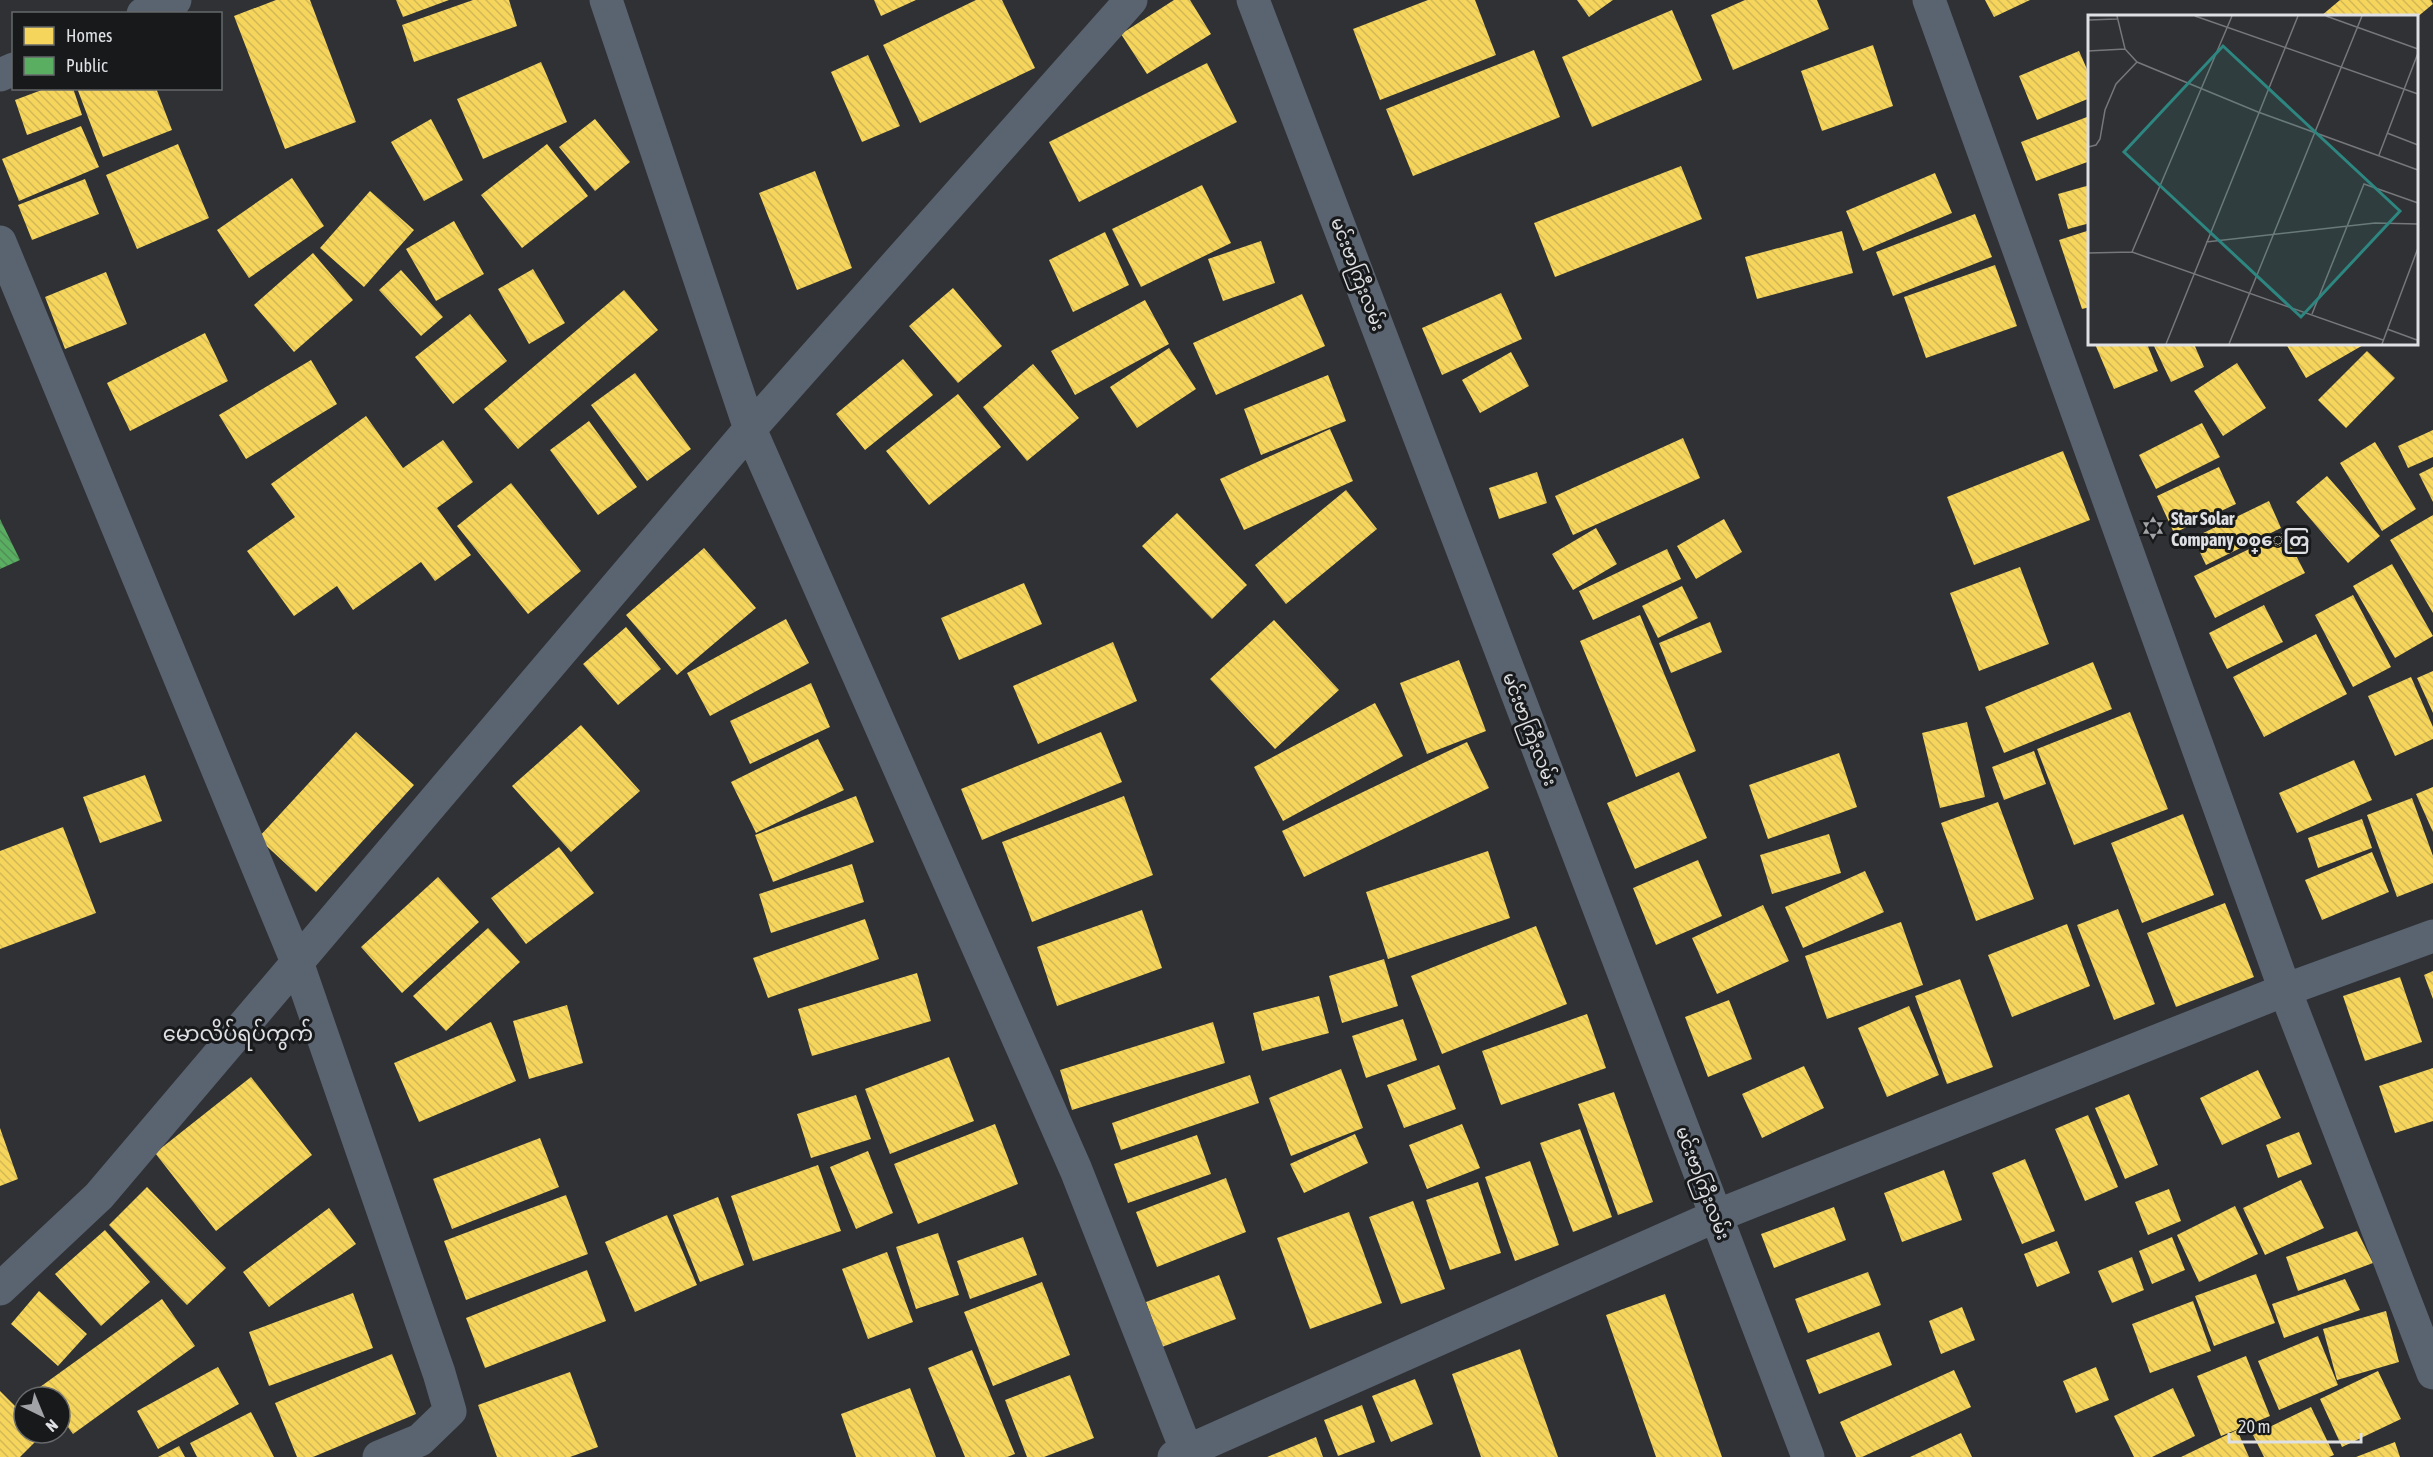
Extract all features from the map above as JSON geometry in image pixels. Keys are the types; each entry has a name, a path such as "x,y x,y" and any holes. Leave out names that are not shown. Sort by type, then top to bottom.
{"street":[{"path":"148,12 175,0"},
{"path":"606,0 750,429 1076,1170 1183,1455 1716,1216 2285,990 2433,936"},
{"path":"0,1289 99,1196 750,429 1131,0"},
{"name":"မင်းဗာကြီးလမ်း","path":"1253,0 1808,1457"},
{"path":"1929,0 2285,990 2433,1373"},
{"path":"0,242 297,962 450,1411 420,1440 379,1457"}],"building: Homes":[{"path":"276,0 310,0 356,122 285,149 234,16"},
{"path":"396,0 449,0 403,17"},
{"path":"473,0 509,0 517,26 414,62 402,25"},
{"path":"874,0 916,0 881,16"},
{"path":"976,0 1002,0 1035,68 920,123 883,45"},
{"path":"1174,0 1190,0 1211,34 1147,74 1121,34"},
{"path":"1428,0 1475,0 1496,55 1380,100 1353,29"},
{"path":"1577,0 1613,0 1589,17"},
{"path":"1745,0 1817,0 1829,29 1733,70 1711,15"},
{"path":"1985,0 2030,0 1994,17"},
{"path":"2340,0 2431,0 2433,4 2418,16 2322,15"},
{"path":"1672,10 1702,80 1592,127 1562,57"},
{"path":"1873,45 1893,106 1822,131 1801,71"},
{"path":"1534,50 1560,117 1413,176 1386,109"},
{"path":"2079,51 2088,71 2088,99 2037,120 2019,76"},
{"path":"868,55 900,126 862,142 831,72"},
{"path":"541,62 567,122 483,159 457,99"},
{"path":"1207,63 1237,122 1079,202 1049,142"},
{"path":"42,90 74,90 82,115 27,135 15,100"},
{"path":"78,90 157,90 172,130 103,157"},
{"path":"2087,117 2088,119 2088,162 2036,181 2021,142"},
{"path":"431,119 463,180 424,201 391,142"},
{"path":"595,119 630,162 595,191 559,147"},
{"path":"81,126 99,167 19,201 2,159"},
{"path":"178,144 209,218 137,249 106,175"},
{"path":"547,144 588,196 522,248 481,195"},
{"path":"1681,166 1702,219 1555,277 1534,223"},
{"path":"815,171 852,268 797,290 759,193"},
{"path":"1935,173 1952,213 1863,251 1846,211"},
{"path":"292,178 324,226 249,278 217,230"},
{"path":"85,179 99,214 32,240 18,205"},
{"path":"1202,185 1231,243 1141,287 1112,229"},
{"path":"2088,186 2088,224 2068,229 2058,194"},
{"path":"370,191 414,230 364,287 320,248"},
{"path":"1975,214 1992,257 1893,296 1876,252"},
{"path":"454,221 484,274 436,301 406,249"},
{"path":"1842,231 1853,273 1757,299 1745,257"},
{"path":"2088,231 2088,308 2082,309 2059,240"},
{"path":"1105,232 1129,285 1073,312 1049,260"},
{"path":"1261,241 1275,283 1223,301 1208,259"},
{"path":"313,253 353,300 294,352 254,305"},
{"path":"1995,265 2017,326 1926,358 1904,297"},
{"path":"533,269 565,323 529,344 498,289"},
{"path":"401,270 443,317 421,336 379,290"},
{"path":"106,272 127,324 65,349 45,297"},
{"path":"953,288 1002,346 958,383 909,326"},
{"path":"624,290 658,330 518,449 484,409"},
{"path":"1501,293 1522,339 1442,375 1422,328"},
{"path":"1302,294 1325,346 1216,395 1193,343"},
{"path":"1145,300 1169,344 1075,395 1051,351"},
{"path":"470,314 507,361 453,404 415,357"},
{"path":"205,333 228,381 130,431 107,383"},
{"path":"2095,345 2147,345 2158,371 2114,389"},
{"path":"2153,345 2194,345 2204,367 2171,382"},
{"path":"2287,345 2363,345 2306,378"},
{"path":"1169,348 1196,389 1137,428 1110,387"},
{"path":"2367,351 2395,378 2346,428 2318,400"},
{"path":"1511,352 1529,386 1480,413 1462,380"},
{"path":"903,359 933,395 865,450 836,414"},
{"path":"311,360 337,404 246,459 219,415"},
{"path":"2237,363 2266,408 2223,436 2194,391"},
{"path":"1033,364 1079,418 1027,461 983,407"},
{"path":"635,373 691,449 647,481 591,405"},
{"path":"1328,375 1346,421 1261,455 1244,409"},
{"path":"958,394 1001,447 929,505 886,451"},
{"path":"366,416 403,468 443,440 473,482 437,508 471,555 435,581 421,562 353,610 337,586 294,616 247,551 295,517 271,484"},
{"path":"589,421 637,487 598,515 550,450"},
{"path":"2202,423 2220,457 2156,489 2139,455"},
{"path":"1330,429 1353,481 1244,530 1220,479"},
{"path":"2433,430 2433,457 2408,468 2398,446"},
{"path":"1683,438 1700,478 1573,535 1555,496"},
{"path":"2375,442 2416,509 2382,531 2340,463"},
{"path":"2063,451 2090,520 1974,565 1947,497"},
{"path":"2219,467 2236,504 2174,533 2157,496"},
{"path":"2433,467 2433,502 2419,474"},
{"path":"1537,472 1547,503 1499,519 1489,488"},
{"path":"2327,476 2380,536 2348,563 2296,502"},
{"path":"511,483 581,571 528,614 457,526"},
{"path":"1346,490 1377,529 1286,604 1255,565"},
{"path":"2269,501 2281,528 2206,565 2193,538"},
{"path":"1177,513 1247,585 1212,619 1142,546"},
{"path":"2433,515 2433,613 2390,540"},
{"path":"1724,519 1742,552 1696,579 1677,546"},
{"path":"1596,528 1617,564 1573,590 1552,554"},
{"path":"2284,532 2305,573 2215,618 2194,576"},
{"path":"704,548 756,608 677,675 626,615"},
{"path":"1667,549 1681,579 1593,620 1579,591"},
{"path":"2392,564 2433,636 2395,658 2353,586"},
{"path":"2020,567 2049,644 1979,671 1950,593"},
{"path":"1024,583 1042,624 959,660 941,618"},
{"path":"1682,586 1698,618 1658,638 1642,606"},
{"path":"2353,595 2391,667 2353,687 2315,615"},
{"path":"2264,605 2283,642 2227,669 2209,633"},
{"path":"1640,615 1696,751 1636,777 1580,641"},
{"path":"786,619 809,663 710,716 687,673"},
{"path":"1274,620 1339,690 1275,749 1210,679"},
{"path":"1710,622 1722,652 1671,673 1659,643"},
{"path":"626,627 661,669 618,705 583,664"},
{"path":"2316,634 2347,694 2264,737 2233,677"},
{"path":"1113,642 1137,701 1038,744 1013,686"},
{"path":"1459,660 1486,731 1427,754 1400,683"},
{"path":"2093,662 2112,709 2004,753 1985,707"},
{"path":"2433,671 2433,713 2417,678"},
{"path":"2411,677 2433,727 2433,739 2395,756 2368,696"},
{"path":"811,683 830,727 750,764 730,721"},
{"path":"1375,703 1403,756 1283,821 1254,767"},
{"path":"2130,712 2168,809 2074,845 2037,749"},
{"path":"1967,722 1985,797 1940,808 1922,733"},
{"path":"581,725 640,791 571,852 512,786"},
{"path":"356,732 414,785 316,892 258,838"},
{"path":"1101,732 1122,782 982,840 961,789"},
{"path":"818,739 844,790 756,833 731,782"},
{"path":"1467,742 1489,788 1304,877 1282,831"},
{"path":"2034,751 2046,784 2004,800 1992,767"},
{"path":"1839,753 1857,807 1768,839 1749,785"},
{"path":"2354,760 2372,800 2297,833 2279,793"},
{"path":"1679,772 1707,838 1635,869 1607,803"},
{"path":"145,775 162,821 100,843 83,797"},
{"path":"2433,787 2433,832 2416,794"},
{"path":"856,796 874,842 773,882 755,835"},
{"path":"1124,796 1153,875 1032,922 1002,842"},
{"path":"2412,798 2433,856 2433,883 2397,897 2367,815"},
{"path":"1998,802 2034,899 1976,921 1941,823"},
{"path":"2183,814 2214,895 2142,923 2111,843"},
{"path":"2362,819 2372,848 2318,868 2308,838"},
{"path":"63,827 96,913 0,949 0,851"},
{"path":"1829,834 1841,873 1772,894 1760,855"},
{"path":"559,847 594,893 526,944 491,898"},
{"path":"1488,851 1510,918 1388,959 1366,892"},
{"path":"2372,852 2389,892 2322,920 2305,880"},
{"path":"1698,860 1722,916 1656,945 1633,888"},
{"path":"852,864 864,902 771,933 759,894"},
{"path":"1865,871 1884,912 1803,948 1785,907"},
{"path":"438,877 479,922 402,993 361,947"},
{"path":"2225,903 2254,977 2176,1007 2147,933"},
{"path":"1763,905 1789,961 1717,994 1692,938"},
{"path":"2118,909 2155,1004 2114,1020 2077,925"},
{"path":"1142,910 1162,968 1057,1006 1037,947"},
{"path":"865,919 879,959 768,998 753,958"},
{"path":"1901,922 1923,985 1827,1019 1805,956"},
{"path":"2067,924 2090,986 2012,1017 1988,955"},
{"path":"1536,926 1567,1004 1442,1054 1411,976"},
{"path":"488,928 520,962 446,1031 413,996"},
{"path":"1384,959 1398,1006 1342,1023 1329,976"},
{"path":"2433,971 2433,999 2424,975"},
{"path":"917,973 931,1021 812,1056 798,1009"},
{"path":"2400,977 2422,1042 2365,1061 2343,996"},
{"path":"1960,979 1993,1067 1947,1084 1915,996"},
{"path":"1319,996 1329,1033 1262,1051 1253,1013"},
{"path":"1729,1000 1752,1059 1708,1077 1685,1017"},
{"path":"567,1005 583,1063 529,1079 513,1021"},
{"path":"1909,1006 1939,1075 1887,1097 1858,1028"},
{"path":"1587,1014 1606,1068 1501,1105 1482,1051"},
{"path":"1403,1019 1417,1060 1366,1078 1352,1036"},
{"path":"491,1022 516,1081 419,1122 394,1063"},
{"path":"1213,1022 1225,1063 1072,1110 1060,1070"},
{"path":"949,1057 974,1121 890,1154 865,1089"},
{"path":"1439,1065 1456,1109 1404,1128 1387,1085"},
{"path":"1804,1066 1824,1108 1762,1138 1742,1094"},
{"path":"2433,1068 2433,1121 2395,1133 2379,1086"},
{"path":"1341,1069 1363,1128 1291,1156 1269,1098"},
{"path":"2258,1070 2281,1118 2222,1145 2200,1098"},
{"path":"1250,1075 1259,1103 1121,1150 1112,1123"},
{"path":"251,1077 312,1155 216,1231 155,1153"},
{"path":"1614,1092 1653,1202 1618,1215 1578,1104"},
{"path":"2129,1094 2158,1165 2125,1179 2095,1108"},
{"path":"856,1095 871,1139 811,1158 797,1114"},
{"path":"2088,1115 2118,1187 2085,1201 2055,1129"},
{"path":"995,1124 1018,1184 918,1224 894,1164"},
{"path":"1462,1124 1480,1168 1427,1189 1409,1145"},
{"path":"0,1128 18,1179 0,1186"},
{"path":"1580,1129 1612,1217 1573,1232 1540,1143"},
{"path":"2299,1132 2312,1164 2278,1178 2266,1145"},
{"path":"1355,1134 1368,1163 1304,1193 1290,1164"},
{"path":"1197,1135 1211,1174 1128,1203 1114,1164"},
{"path":"540,1138 559,1187 452,1229 433,1179"},
{"path":"868,1151 893,1213 856,1229 830,1167"},
{"path":"2025,1159 2055,1231 2022,1244 1992,1173"},
{"path":"1530,1161 1559,1245 1515,1261 1485,1177"},
{"path":"818,1165 841,1231 753,1261 731,1196"},
{"path":"1944,1170 1962,1220 1902,1242 1884,1193"},
{"path":"1226,1178 1246,1232 1157,1267 1136,1212"},
{"path":"2301,1180 2324,1228 2265,1255 2243,1208"},
{"path":"1478,1182 1501,1253 1450,1270 1426,1200"},
{"path":"147,1187 226,1268 187,1305 109,1225"},
{"path":"2169,1189 2181,1221 2148,1235 2135,1202"},
{"path":"566,1195 588,1254 466,1300 444,1241"},
{"path":"718,1197 744,1265 700,1282 673,1215"},
{"path":"1413,1201 1445,1289 1401,1304 1369,1217"},
{"path":"2235,1206 2258,1254 2199,1282 2177,1235"},
{"path":"1834,1207 1846,1240 1774,1268 1761,1234"},
{"path":"329,1208 356,1244 269,1307 243,1272"},
{"path":"1349,1212 1382,1303 1310,1329 1277,1238"},
{"path":"667,1215 697,1285 635,1312 605,1242"},
{"path":"105,1230 150,1282 101,1326 55,1274"},
{"path":"2357,1231 2373,1263 2298,1291 2286,1257"},
{"path":"938,1233 959,1295 916,1309 896,1247"},
{"path":"1023,1237 1037,1275 970,1299 957,1261"},
{"path":"2172,1237 2185,1270 2152,1284 2139,1251"},
{"path":"2057,1241 2070,1273 2037,1287 2024,1254"},
{"path":"887,1252 913,1322 868,1339 842,1269"},
{"path":"2132,1257 2144,1290 2112,1303 2098,1271"},
{"path":"587,1270 606,1321 485,1368 466,1318"},
{"path":"1868,1272 1881,1305 1808,1333 1795,1299"},
{"path":"2256,1274 2275,1323 2214,1346 2195,1296"},
{"path":"1219,1275 1236,1319 1162,1347 1146,1302"},
{"path":"2345,1279 2360,1310 2284,1338 2272,1304"},
{"path":"1042,1282 1070,1355 993,1386 964,1312"},
{"path":"39,1291 87,1334 58,1366 11,1324"},
{"path":"353,1293 373,1348 269,1386 249,1332"},
{"path":"1665,1294 1722,1457 1656,1457 1606,1315"},
{"path":"162,1299 195,1346 73,1434 72,1385 43,1385"},
{"path":"2193,1301 2211,1351 2150,1373 2132,1324"},
{"path":"1962,1307 1975,1340 1941,1354 1929,1321"},
{"path":"2386,1311 2399,1362 2337,1380 2323,1329"},
{"path":"1879,1332 1892,1365 1819,1394 1806,1360"},
{"path":"2318,1336 2338,1385 2279,1410 2258,1361"},
{"path":"1520,1349 1558,1457 1481,1457 1452,1374"},
{"path":"972,1350 1015,1454 1007,1457 965,1457 928,1368"},
{"path":"392,1354 416,1414 313,1457 297,1457 275,1403"},
{"path":"2246,1356 2270,1416 2221,1436 2197,1376"},
{"path":"218,1367 239,1404 158,1449 137,1411"},
{"path":"2096,1367 2109,1400 2076,1413 2063,1381"},
{"path":"1954,1370 1971,1407 1862,1457 1856,1457 1840,1422"},
{"path":"2378,1371 2401,1419 2342,1447 2320,1399"},
{"path":"570,1372 598,1447 570,1457 497,1457 478,1405"},
{"path":"1070,1375 1094,1438 1044,1457 1027,1457 1005,1400"},
{"path":"1415,1379 1433,1424 1391,1442 1372,1396"},
{"path":"910,1388 936,1457 856,1457 841,1414"},
{"path":"2173,1388 2195,1436 2152,1457 2134,1457 2114,1416"},
{"path":"0,1391 12,1403 12,1445 32,1445 20,1457 0,1457"},
{"path":"1362,1405 1375,1442 1338,1456 1324,1420"},
{"path":"2311,1407 2334,1455 2329,1457 2264,1457 2253,1435"},
{"path":"251,1412 274,1457 197,1457 190,1443"},
{"path":"2237,1430 2249,1457 2181,1457"},
{"path":"1961,1433 1972,1457 1910,1457"},
{"path":"1316,1437 1323,1457 1267,1457"},
{"path":"2395,1442 2400,1457 2356,1457"},
{"path":"179,1446 185,1457 158,1457"}],"building: Public":[{"path":"0,519 20,560 0,569"}],"place":[{"name":"Star Solar Company စစ္ေတြ","path":"2153,528"}],"district":[{"name":"မောလိပ်ရပ်ကွက်","path":"238,1033"}]}
